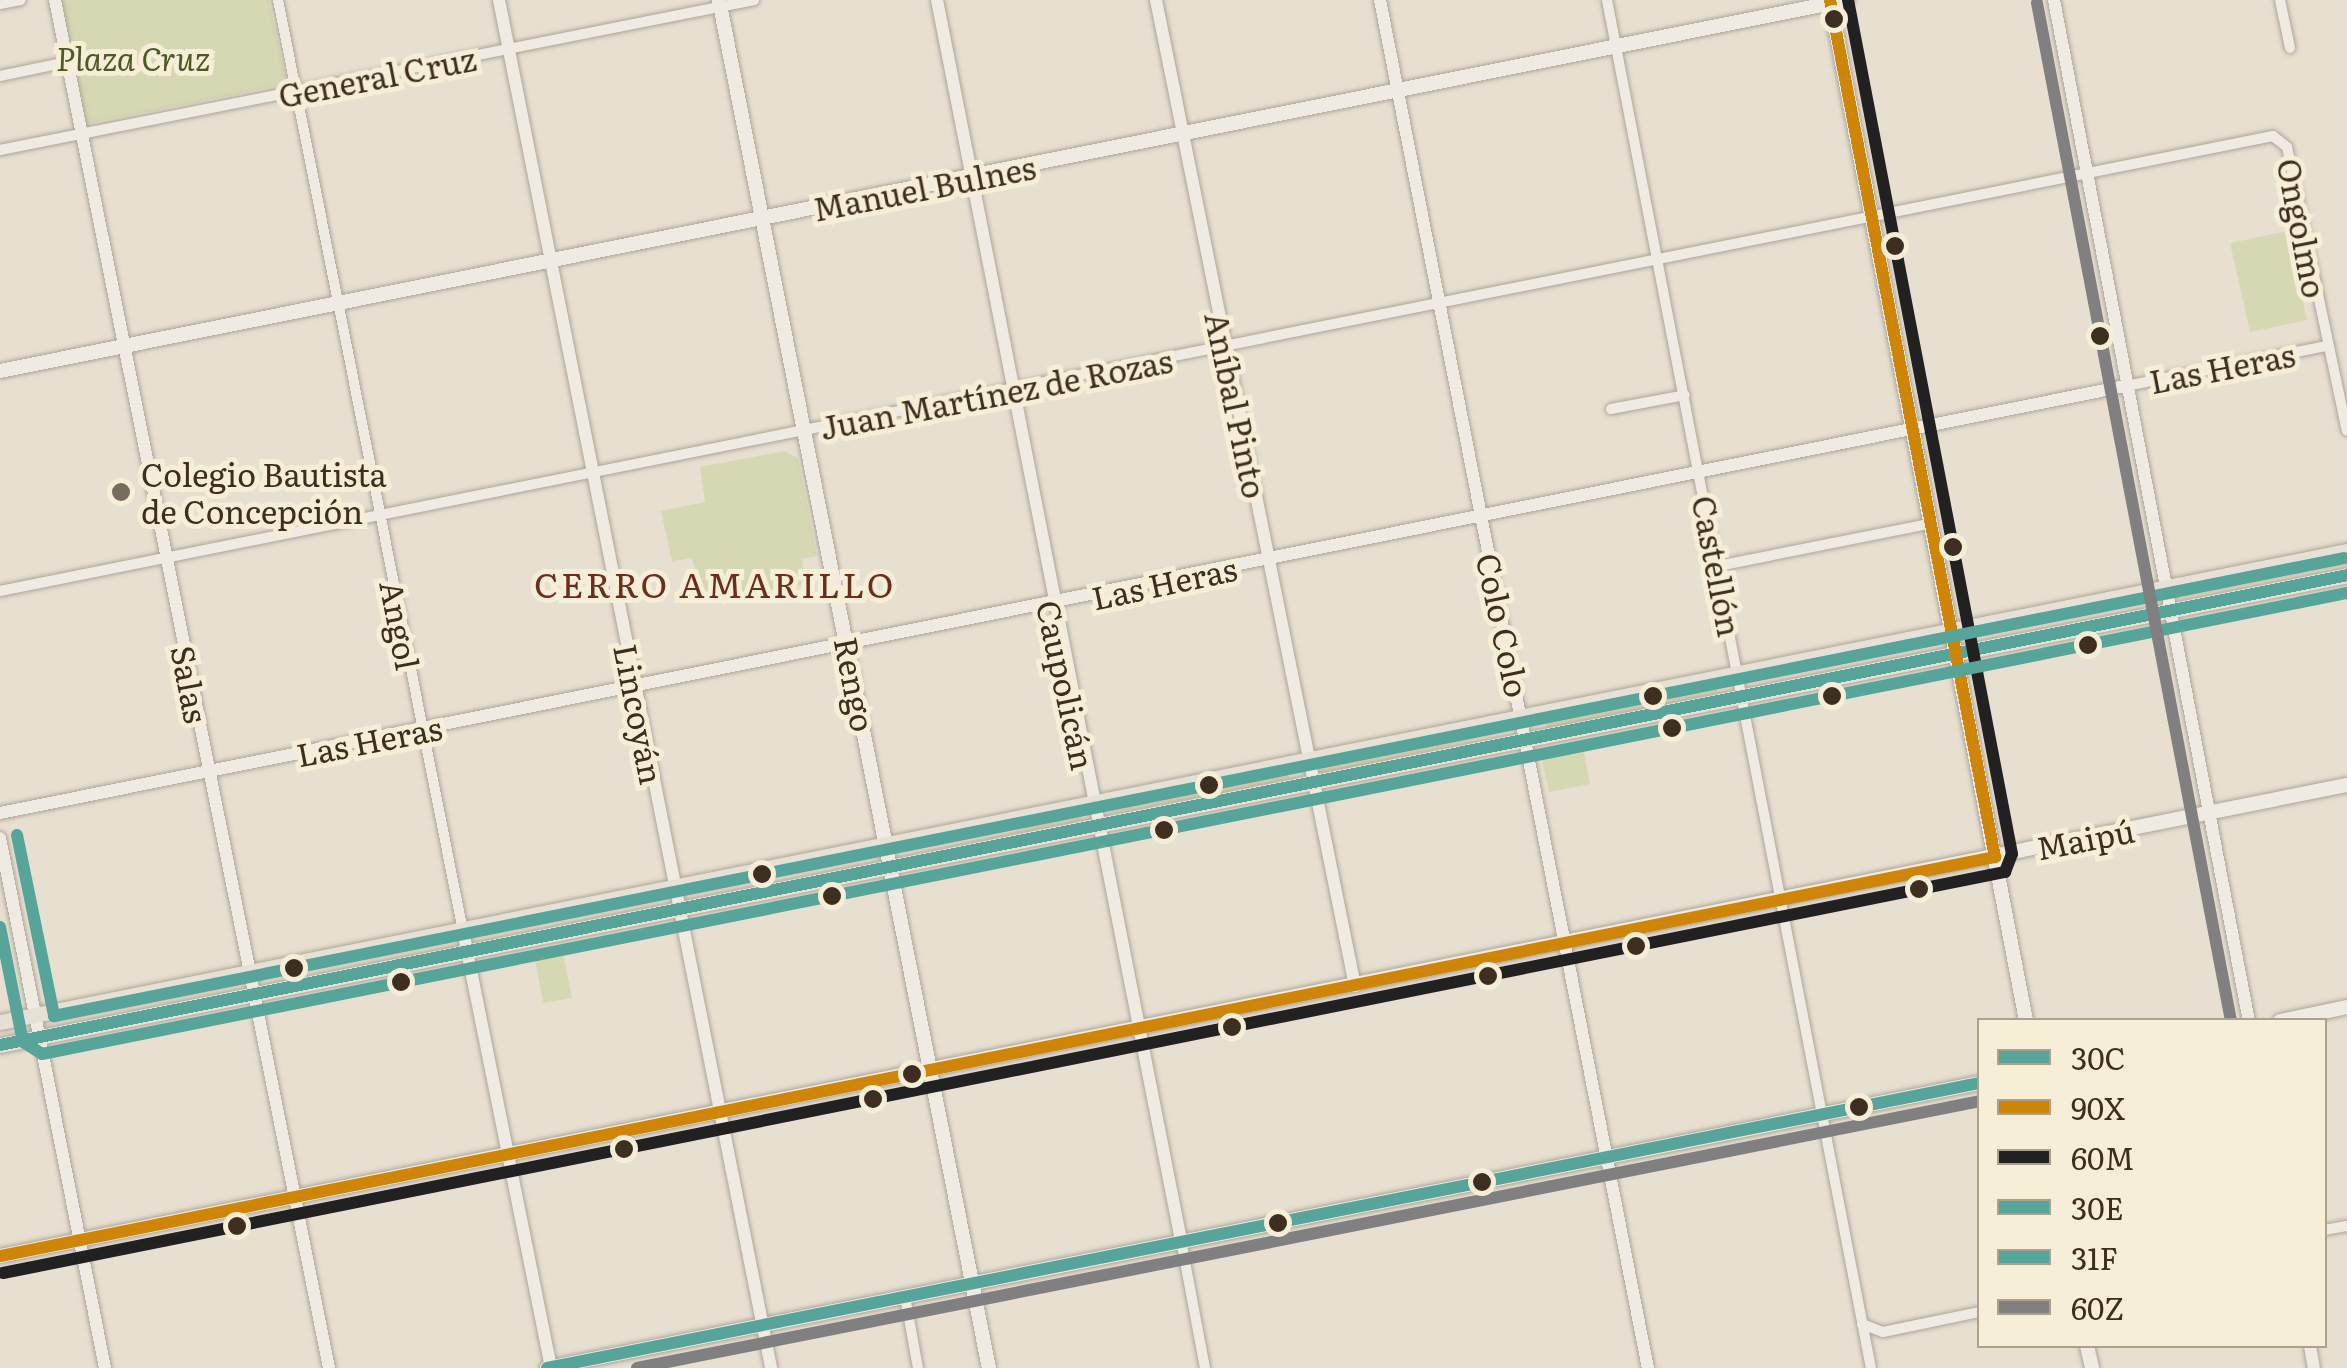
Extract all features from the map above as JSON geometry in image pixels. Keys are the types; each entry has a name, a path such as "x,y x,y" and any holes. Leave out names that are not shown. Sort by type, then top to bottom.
{"main road":[{"name":"Manuel Bulnes","path":"0,371 1847,0"},
{"path":"1830,2 1875,216 2026,1018"},
{"name":"Rengo","path":"719,3 849,644 989,1368"},
{"path":"0,1022 1092,806 2347,551"},
{"path":"0,1045 2347,575"},
{"name":"Maipú","path":"0,1256 2347,785"},
{"path":"2290,1018 2347,1007"},
{"path":"549,1368 1977,1083"}],"street":[{"path":"0,4 22,0"},
{"name":"Salas","path":"55,0 330,1368"},
{"name":"Angol","path":"278,0 336,304 510,1155 549,1368"},
{"name":"Lincoyán","path":"499,0 771,1368"},
{"name":"General Cruz","path":"0,150 509,50 719,3 754,0"},
{"name":"Caupolicán","path":"937,0 1051,605 1205,1368"},
{"name":"Aníbal Pinto","path":"1156,0 1355,986"},
{"name":"Colo Colo","path":"1380,0 1648,1368"},
{"name":"Castellón","path":"1606,0 1870,1368"},
{"path":"2054,0 2249,1018"},
{"path":"2280,0 2290,48"},
{"path":"0,76 67,62"},
{"name":"Juan Martínez de Rozas","path":"0,592 2273,136 2285,141"},
{"name":"Ongolmo","path":"2285,141 2347,432"},
{"name":"Las Heras","path":"0,812 1051,605 1481,512 2326,346"},
{"path":"1611,409 1685,395"},
{"path":"1718,566 1933,522"},
{"path":"0,838 105,1368"},
{"path":"905,1296 918,1368"},
{"path":"1862,1324 1883,1332 1977,1313"},
{"path":"1868,1352 1883,1332"}],"green space":[{"name":"Plaza Cruz","path":"61,0 269,0 287,84 86,124"},
{"path":"2287,231 2307,320 2250,332 2230,243"},
{"path":"785,451 798,458 817,556 802,559 805,584 701,601 692,558 672,561 661,511 705,502 700,467"},
{"path":"2347,560 2347,565 2173,600 2178,597"},
{"path":"1716,688 1718,693 1548,728 1544,723"},
{"path":"1513,730 1366,765 1318,773 1323,767"},
{"path":"1583,747 1590,784 1549,792 1541,756"},
{"path":"1288,775 1291,779 1108,814 1110,810"},
{"path":"1079,814 1083,820 899,856 1011,832"},
{"path":"562,948 572,998 543,1003 534,954"}],"transit line":[{"name":"90X","path":"0,1256 1995,857 1830,0"},
{"name":"60M","path":"3,1273 2005,872 2012,854 1848,0"},
{"name":"60Z","path":"2037,3 2230,1018"},
{"name":"31F","path":"17,835 54,1016 2344,558"},
{"name":"30C","path":"0,1045 2347,575"},
{"name":"30E","path":"0,927 23,1042 42,1054 2347,593"},
{"name":"30C","path":"547,1368 1977,1084"},
{"name":"60Z","path":"637,1368 1977,1102"}],"place":[{"name":"Colegio Bautista de Concepción","path":"121,492"}],"district":[{"name":"CERRO AMARILLO","path":"715,583"}]}
